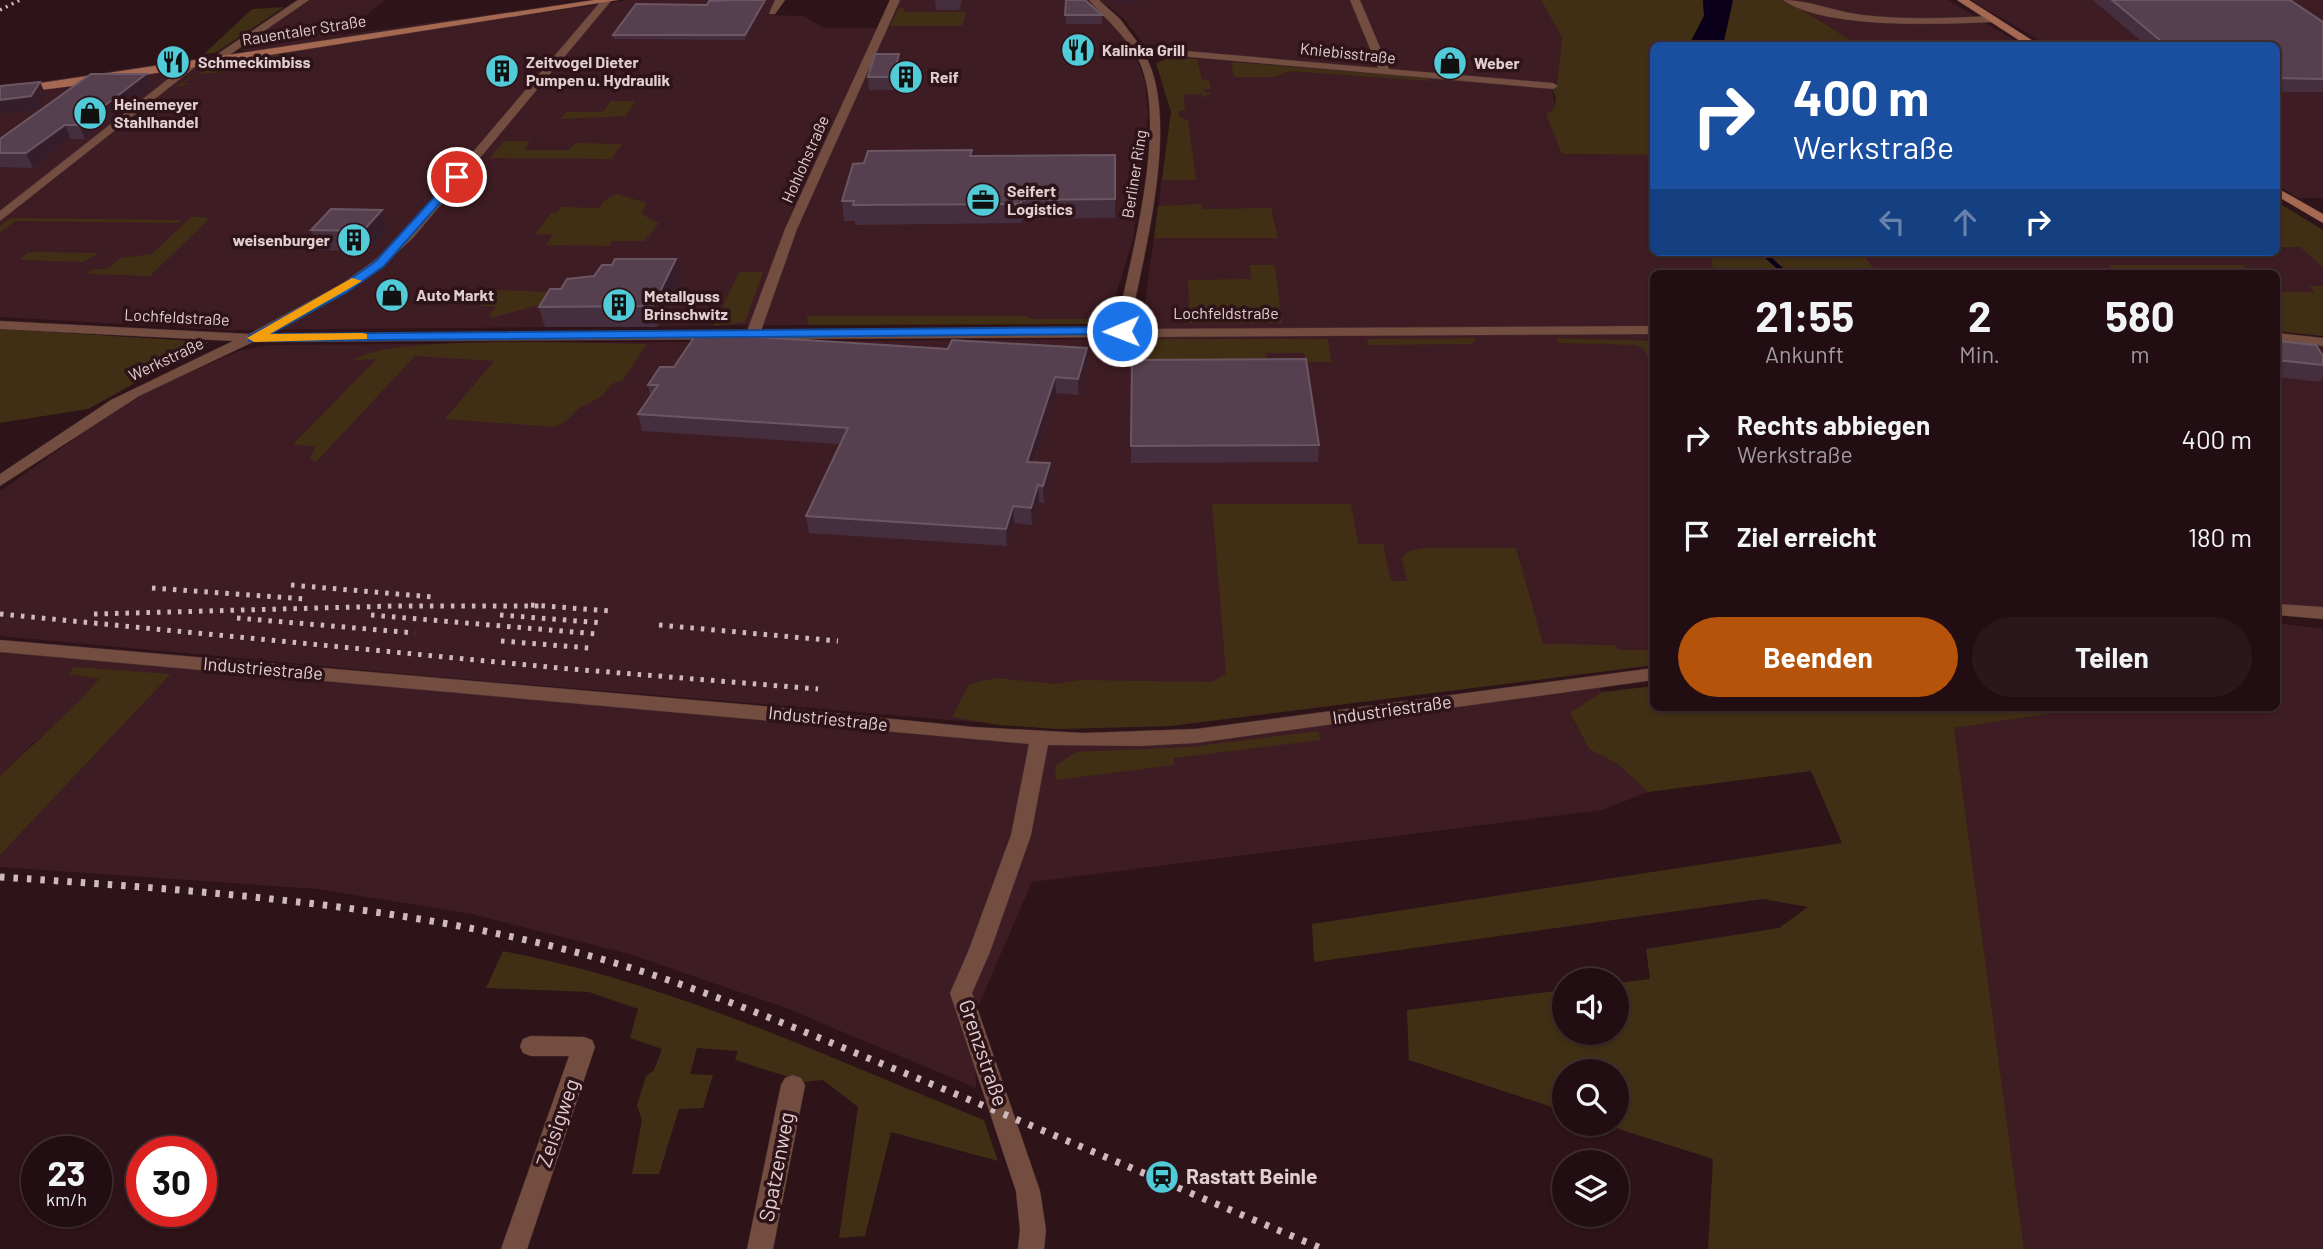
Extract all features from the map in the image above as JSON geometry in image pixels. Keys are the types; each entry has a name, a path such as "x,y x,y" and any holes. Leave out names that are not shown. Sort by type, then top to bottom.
{"street":[{"path":"214,61 304,0"},
{"path":"772,12 780,0"},
{"name":"Hohlohstraße","path":"752,334 791,229 895,0"},
{"name":"Berliner Ring","path":"1094,0 1119,23 1140,50 1152,82 1158,117 1147,200 1122,331"},
{"path":"1355,0 1384,70"},
{"path":"1788,0 1828,22"},
{"path":"1962,0 2030,42"},
{"name":"Rauentaler Straße","path":"0,92 610,1"},
{"name":"Werkstraße","path":"0,481 132,394 254,338 343,290 391,253 610,1"},
{"path":"1799,5 1865,18 1993,19"},
{"path":"1937,19 1983,13"},
{"name":"Kniebisstraße","path":"1140,50 1553,86"},
{"path":"0,218 194,64"},
{"path":"2280,193 2323,219"},
{"name":"Lochfeldstraße","path":"0,325 254,338 1650,330"},
{"path":"2280,337 2323,342"},
{"path":"2280,610 2323,613"},
{"name":"Industriestraße","path":"0,646 760,712 1038,740 1153,740 1196,737 1650,675"},
{"name":"Grenzstraße","path":"1031,1249 1033,1230 1028,1191 961,993 979,952 1021,835 1038,740"},
{"name":"Zeisigweg","path":"514,1249 584,1047 531,1046"},
{"name":"Spatzenweg","path":"760,1249 793,1085"}],"shaded area":[{"path":"309,0 385,0 341,35 592,0 253,51 241,50 241,47"},
{"path":"629,0 777,0 767,15 804,16 824,28 882,28 897,0 1089,0 1116,24 1132,45 1145,82 1148,115 1133,240 1107,322 226,330 0,317 0,94 92,83 332,43"},
{"path":"1100,0 1541,0 1562,38 1557,83 1403,73 1389,69 1146,47 1123,18"},
{"path":"1541,0 1703,0 1704,16 1691,42 1650,42 1650,155 1562,154 1546,114 1554,109 1556,98 1552,88 1557,83 1562,38"},
{"path":"1703,0 1733,0 1724,42 1691,42 1704,16"},
{"path":"1733,0 1787,0 1853,42 1724,42"},
{"path":"1787,0 1948,0 2017,42 1853,42"},
{"path":"1971,0 2323,0 2323,198 2298,198 2280,187 2280,42 2042,42"},
{"path":"284,7 215,53 204,54 252,9"},
{"path":"899,8 904,8 904,12 966,12 962,26 890,26"},
{"path":"288,53 254,70 197,74 229,63"},
{"path":"1179,57 1552,88 1562,154 1650,155 1650,256 1711,256 1713,270 1650,270 1650,666 1170,726 1058,729 440,677 0,636 0,491 131,399 241,350 270,345 1140,339 1171,112 1156,63"},
{"path":"1168,58 1197,59 1202,80 1209,80 1211,89 1204,89 1204,92 1212,93 1202,98 1201,94 1184,95 1185,110 1178,111 1179,117 1188,120 1196,180 1162,180 1171,112 1156,63"},
{"path":"1231,62 1427,78 1430,81 1289,71 1275,77 1234,77"},
{"path":"611,101 636,101 625,116 560,119 566,112 603,112"},
{"path":"504,141 530,141 524,150 569,150 575,143 622,144 611,159 490,158"},
{"path":"616,194 647,203 641,214 659,223 645,241 612,241 609,246 546,245 553,235 535,234 551,213 557,213 561,207 599,208 605,200"},
{"path":"1201,204 1203,209 1271,208 1278,238 1154,238 1158,206"},
{"path":"2280,204 2323,230 2323,267 2300,247 2280,247"},
{"path":"2280,210 2323,246 2323,336 2280,331 2280,270 1853,270 1843,256 2280,256"},
{"path":"191,217 205,217 208,220 150,276 87,274 93,269 107,269 121,258 152,254"},
{"path":"11,218 181,220 177,223 15,221 0,233 0,226"},
{"path":"28,252 99,253 83,262 20,260"},
{"path":"1711,256 1864,256 1875,270 1713,270"},
{"path":"1250,265 1275,265 1282,323 1190,323 1188,280 1251,279"},
{"path":"2108,265 2242,265 2248,270 2113,270"},
{"path":"739,272 763,272 745,322 714,326"},
{"path":"2309,286 2323,286 2323,336 2280,331 2280,292 2315,292"},
{"path":"492,290 551,292 542,304 491,318 489,314 496,307 480,306"},
{"path":"807,316 1027,316 1029,319 1099,319 1100,324 808,325"},
{"path":"0,329 209,342 88,409 0,423"},
{"path":"1477,338 1472,344 1368,345 1367,339"},
{"path":"1556,338 1650,341 1650,362 1644,349 1637,345 1558,343"},
{"path":"1134,339 1328,339 1331,362 1306,362 1304,353 1266,353 1266,364 1144,364 1131,361"},
{"path":"2280,340 2323,343 2323,607 2280,604"},
{"path":"493,342 647,344 623,380 612,384 602,396 578,409 555,427 445,419 494,361 415,356 316,462 310,459 315,447 293,444 377,359 354,360 375,352 407,347"},
{"path":"1212,504 1351,504 1358,544 1383,544 1391,581 1407,581 1402,559 1408,551 1423,548 1516,548 1543,644 1616,645 1618,650 1650,650 1650,666 1170,726 1058,729 1000,725 952,717 969,684 996,678 1056,684 1079,680 1213,682 1226,673"},
{"path":"2280,623 2323,629 2323,1249 2024,1249 1954,728 2067,711 2280,711"},
{"path":"0,650 1152,744 1598,684 1602,692 1570,714 1589,749 1619,765 1648,792 1602,810 1032,882 974,1016 976,1088 786,1008 629,954 472,914 317,889 0,867 0,855 170,675 100,678 68,715 32,744 0,776"},
{"path":"74,667 171,674 0,855 0,776 99,679 69,674"},
{"path":"1650,686 1650,711 2067,711 1954,728 2024,1249 1708,1249 1713,1159 1629,1132 1629,1059 1552,1059 1552,1107 1409,1060 1407,1010 1552,992 1552,1045 1629,1045 1629,982 1650,979 1646,949 1779,928 1808,907 1763,899 1314,962 1312,924 1842,843 1811,771 1648,792 1619,765 1589,749 1570,713 1602,692"},
{"path":"1318,731 1321,740 1174,758 1174,765 1056,780 1055,766 1076,752 1190,747"},
{"path":"503,951 565,965 687,1001 984,1120 998,1161 891,1132 865,1236 839,1238 858,1107 823,1080 804,1082 735,1060 738,1051 697,1048 690,1074 713,1075 703,1108 679,1109 659,1174 632,1174 642,1120 637,1105 646,1076 654,1070 662,1049 630,1038 638,1009 589,992 486,988"}],"building":[{"path":"765,0 745,35 613,35 636,4 707,5 709,1"},
{"path":"1066,0 1085,0 1102,15 1065,15"},
{"path":"2112,0 2290,0 2323,22 2323,79 2280,78 2280,42 2162,42"},
{"path":"875,54 899,54 893,77 868,77"},
{"path":"91,74 146,74 79,125 65,125 26,153 0,153 0,139"},
{"path":"40,82 31,96 0,100 0,86"},
{"path":"972,150 970,156 1115,155 1115,199 1021,200 1021,204 853,205 854,201 842,201 853,164 864,163 868,151"},
{"path":"331,209 382,210 363,231 311,230"},
{"path":"615,259 676,259 653,306 539,307 550,289 561,289 567,279 594,276 602,265 612,265"},
{"path":"697,333 948,349 952,340 1087,348 1078,379 1055,377 1027,462 1050,463 1043,486 1038,485 1031,508 1013,506 1006,529 806,516 848,428 638,414 658,385 648,385 660,367 674,367"},
{"path":"2280,341 2316,345 2323,356 2323,365 2280,360"},
{"path":"1306,359 1319,445 1131,446 1132,360"}],"waterway":[{"path":"1766,256 1782,270"}],"railway":[{"path":"0,10 20,0"},
{"path":"291,585 433,597"},
{"path":"152,588 304,599"},
{"path":"531,605 611,611"},
{"path":"94,614 394,606 539,606"},
{"path":"0,614 559,668 818,689"},
{"path":"371,615 598,634"},
{"path":"500,615 604,623"},
{"path":"237,618 415,633"},
{"path":"659,625 838,641"},
{"path":"501,641 589,648"},
{"path":"0,877 146,887 364,910 508,936 579,953 656,976 806,1032 1323,1249"}],"slow traffic":[{"path":"356,281 254,338 362,337"}],"place":[{"name":"Kalinka Grill","path":"1078,50"},
{"name":"Schmeckimbiss","path":"173,62"},
{"name":"Weber","path":"1450,63"},
{"name":"Zeitvogel Dieter Pumpen u. Hydraulik","path":"502,71"},
{"name":"Reif","path":"906,77"},
{"name":"Heinemeyer Stahlhandel","path":"90,113"},
{"name":"Seifert Logistics","path":"983,200"},
{"name":"weisenburger","path":"354,240"},
{"name":"Auto Markt","path":"392,295"},
{"name":"Metallguss Brinschwitz","path":"619,305"},
{"name":"Rastatt Beinle","path":"1162,1177"}],"route":[{"path":"457,177 380,264 343,290 254,338 1122,331"}]}
